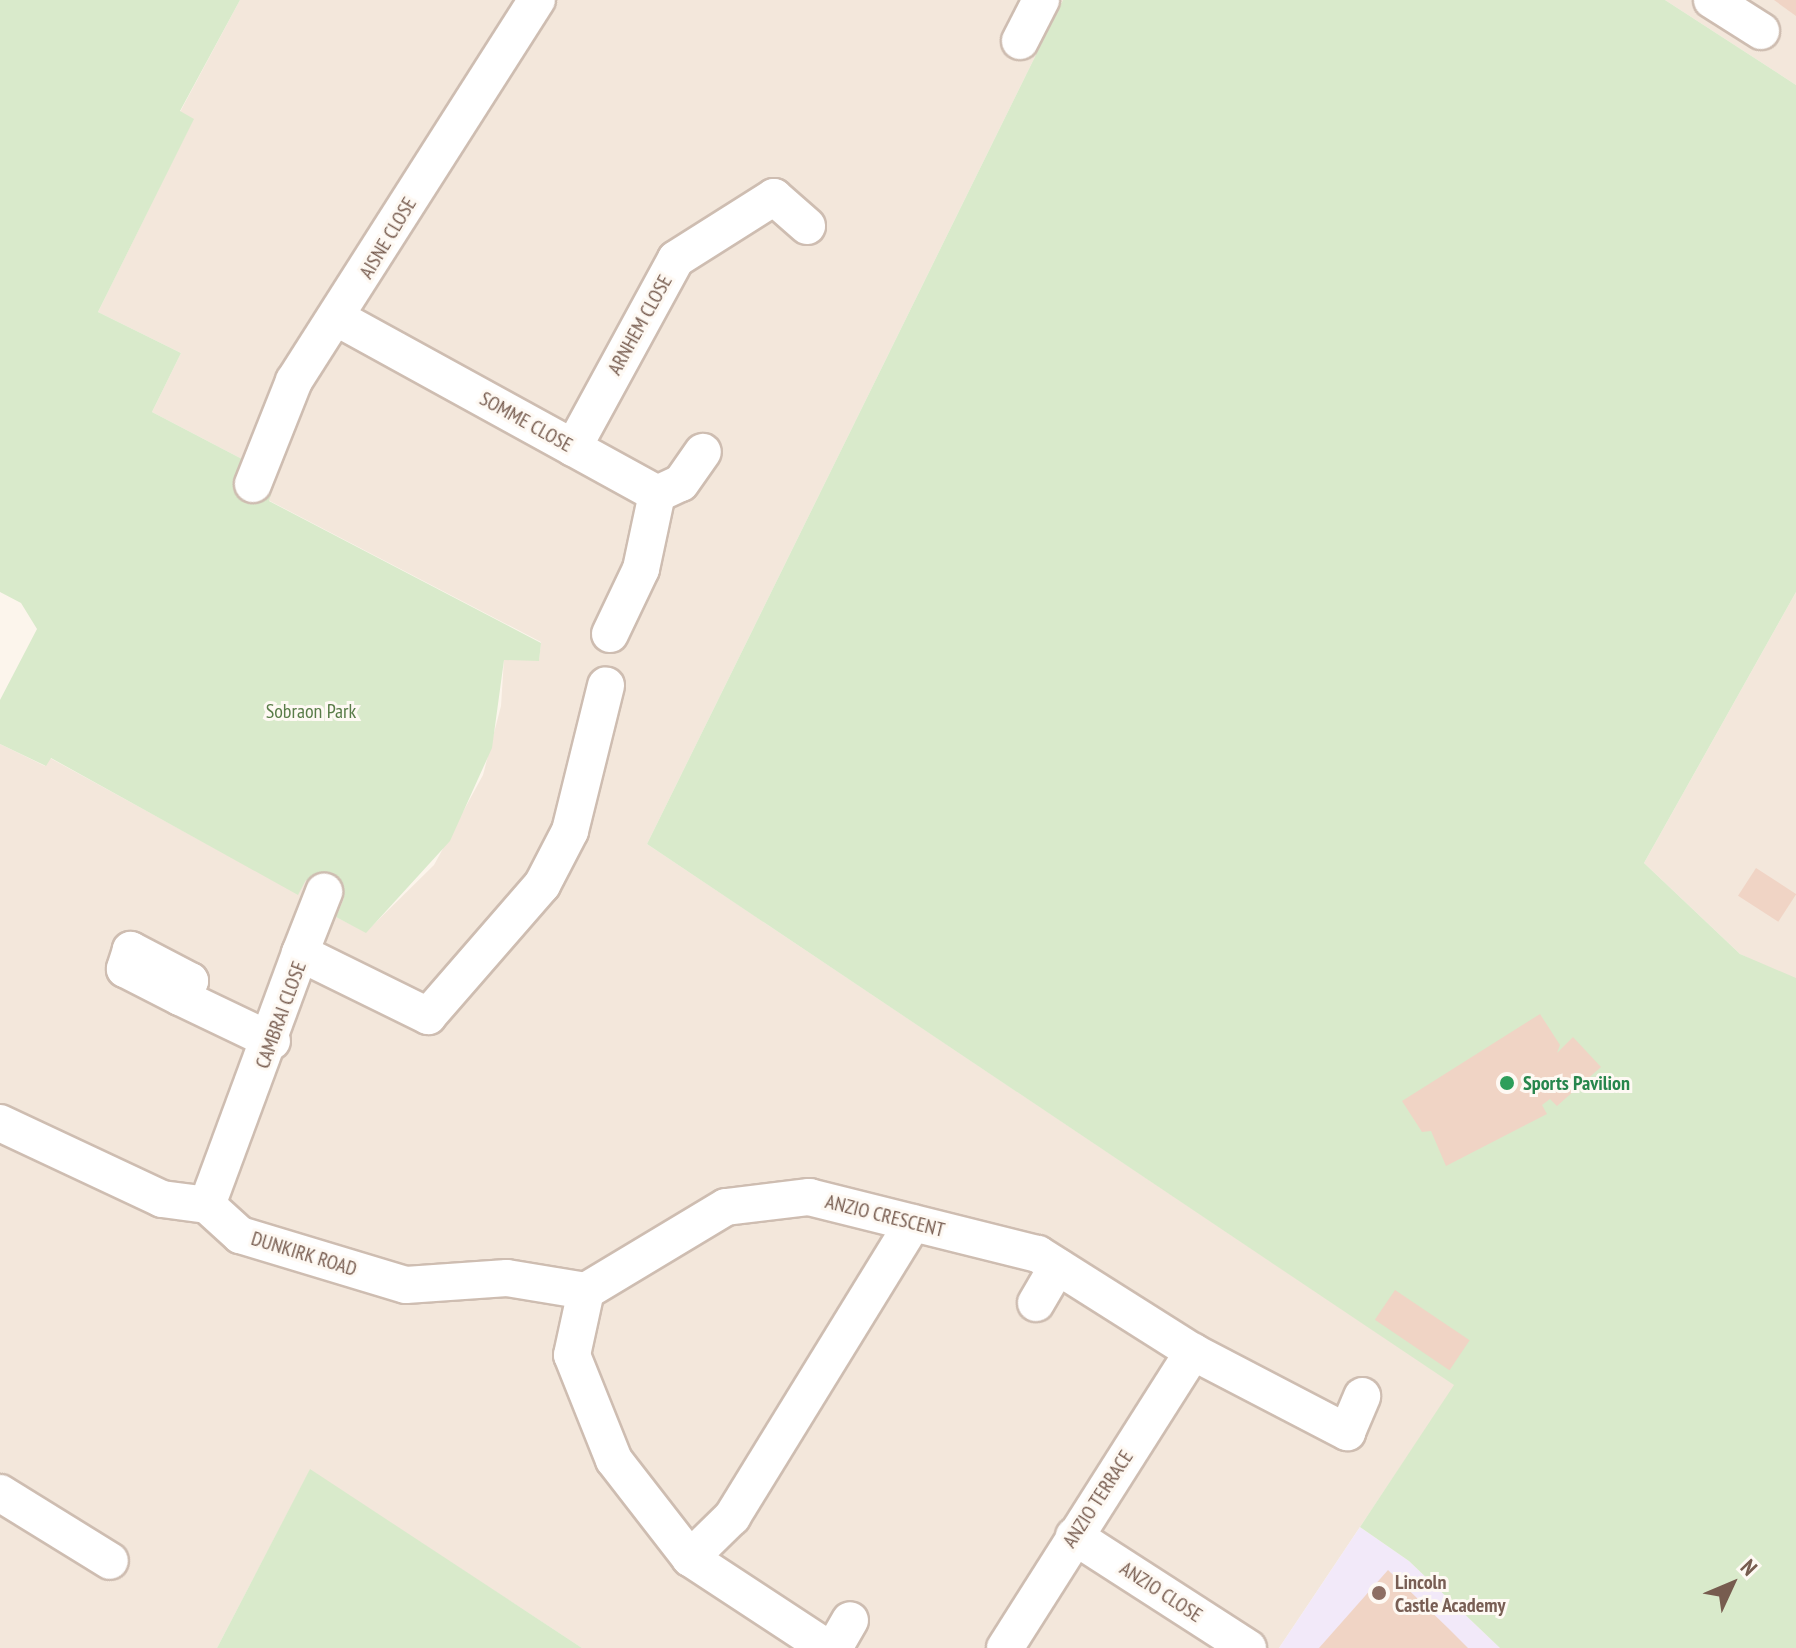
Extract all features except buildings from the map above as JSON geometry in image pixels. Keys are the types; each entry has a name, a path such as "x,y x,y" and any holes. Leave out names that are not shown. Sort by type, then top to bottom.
{"street":[{"name":"AISNE CLOSE","path":"253,484 294,381 339,319 537,0"},
{"path":"1020,41 1041,0"},
{"path":"1712,0 1761,31"},
{"name":"ARNHEM CLOSE","path":"573,448 676,259 774,197 807,226"},
{"name":"SOMME CLOSE","path":"339,319 657,494"},
{"path":"610,634 641,569 657,494 681,483 703,452"},
{"name":"CAMBRAI CLOSE","path":"207,1205 272,1041 300,953 428,1016 542,885 570,831 606,685"},
{"path":"300,953 324,892"},
{"path":"180,997 272,1041"},
{"path":"1,1126 162,1199 207,1205"},
{"name":"ANZIO CRESCENT","path":"586,1291 726,1207 809,1197 1038,1254 1193,1352 1347,1432 1362,1396"},
{"name":"DUNKIRK ROAD","path":"207,1205 240,1235 406,1285 507,1278 586,1291"},
{"path":"690,1558 732,1517 913,1223"},
{"path":"1036,1303 1057,1267"},
{"path":"586,1291 572,1355 614,1460 690,1558 827,1648"},
{"name":"ANZIO TERRACE","path":"1005,1648 1193,1352"},
{"path":"0,1493 110,1561"},
{"name":"ANZIO CLOSE","path":"1074,1536 1248,1648"}],"shaded area":[{"path":"240,0 1063,0 647,844 1455,1385 1279,1648 582,1648 310,1470 217,1648 0,1648 0,744 45,766 50,758 298,894 306,879 345,898 336,917 366,932 434,865 483,775 501,706 504,659 539,660 541,642 268,500 236,475 242,459 152,412 181,353 98,312 193,120 180,112"},
{"path":"1665,0 1796,0 1796,85"},
{"path":"1796,592 1796,978 1792,979 1740,954 1644,863"},
{"name":"Lincoln Castle Academy","path":"1360,1527 1409,1561 1500,1648 1279,1648"}],"green space":[{"name":"Sobraon Park","path":"0,0 240,0 180,111 194,119 98,312 181,353 152,412 242,459 236,475 271,494 269,501 541,643 539,661 504,660 492,748 450,841 366,933 336,917 344,898 306,880 298,895 51,758 46,766 0,744 0,700 37,629 21,603 0,592"},
{"path":"1063,0 1665,0 1796,85 1796,592 1644,863 1740,954 1796,978 1796,1648 1500,1648 1409,1561 1360,1527 1454,1385 647,844"},
{"path":"310,1469 582,1648 217,1648"}],"place":[{"name":"Sports Pavilion","path":"1507,1083"},
{"name":"Lincoln Castle Academy","path":"1379,1593"}]}
